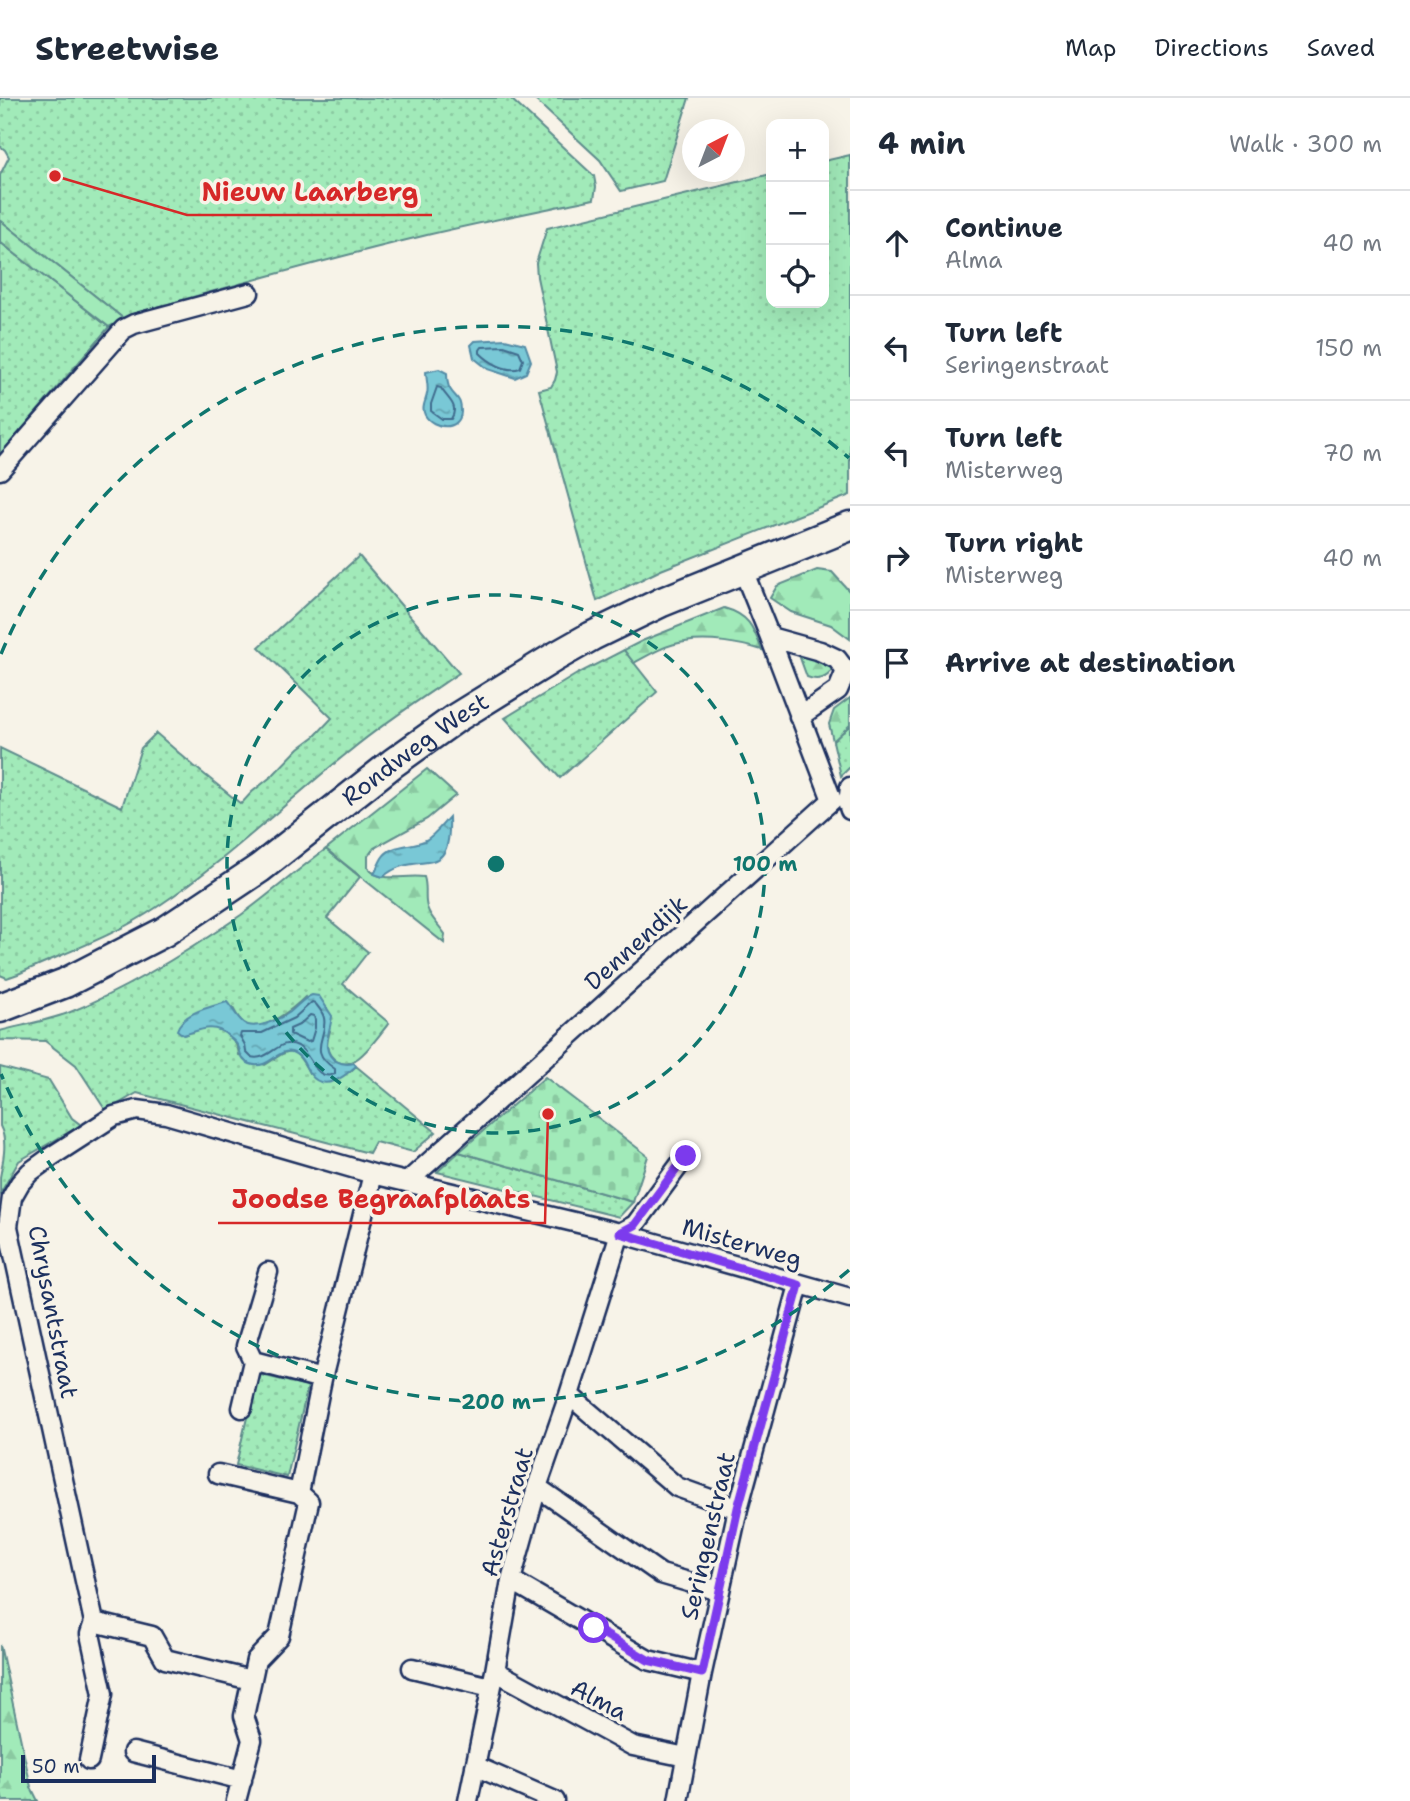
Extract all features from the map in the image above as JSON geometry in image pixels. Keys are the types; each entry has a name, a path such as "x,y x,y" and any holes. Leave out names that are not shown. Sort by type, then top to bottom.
{"main road":[{"name":"Rondweg West","path":"0,1008 65,983 164,932 260,868 393,763 456,718 592,636 662,602 850,526"}],"street":[{"path":"0,470 124,329 249,293"},
{"name":"Dennendijk","path":"407,1182 832,800 743,570"},
{"path":"770,638 820,651 838,659 846,670 838,690 799,717"},
{"name":"Chrysantstraat","path":"89,1760 103,1694 90,1634 94,1622 8,1227 12,1197 30,1172 52,1156 114,1116 137,1110 166,1115 373,1174"},
{"name":"Misterweg","path":"620,1233 635,1225 686,1156"},
{"path":"299,1493 322,1379 373,1174"},
{"name":"Misterweg","path":"373,1174 620,1233 850,1298"},
{"name":"Asterstraat","path":"468,1801 511,1580 537,1487 620,1233"},
{"path":"243,1408 253,1361 246,1346 268,1272"},
{"name":"Seringenstraat","path":"678,1801 702,1673 738,1508 799,1285"},
{"path":"253,1361 322,1379"},
{"path":"569,1395 677,1487 738,1508"},
{"path":"218,1474 299,1493 309,1502 279,1636 256,1660 251,1680 244,1716 252,1740 236,1801"},
{"path":"537,1487 661,1574 719,1591"},
{"path":"511,1580 648,1660 702,1673"},
{"path":"94,1622 152,1636 165,1659 251,1680"},
{"path":"412,1668 493,1679"},
{"name":"Alma","path":"493,1679 633,1746 686,1757"},
{"path":"132,1752 242,1780"},
{"path":"475,1766 555,1801"}],"green space":[{"path":"0,98 510,98 594,176 596,187 594,199 448,230 353,254 133,314 124,319 0,220 0,175 9,157 0,146"},
{"path":"533,98 689,98 663,181 621,191 600,160"},
{"path":"850,155 850,495 661,570 597,601 539,390 551,387 557,372 536,263 547,228 766,175 766,308 829,308 829,160"},
{"path":"0,220 124,319 109,327 0,242"},
{"path":"0,242 109,327 0,455"},
{"path":"359,556 459,673 364,740 232,851 157,907 89,944 7,978 0,975 0,748 122,807 141,748 156,733 241,804 332,718 259,647"},
{"path":"817,570 832,572 850,592 850,639 831,625 791,612 770,598 777,586"},
{"path":"724,608 745,618 762,650 724,642 694,641 665,647 634,663 624,650 642,641"},
{"path":"624,650 657,692 560,778 505,718 577,674"},
{"path":"799,655 833,668 822,678 807,677"},
{"path":"850,698 850,725 833,741 829,724 834,710"},
{"path":"850,725 850,767 841,776 833,741"},
{"path":"427,769 456,795 427,819 374,848 368,856 368,868 373,873 386,877 424,877 427,906 445,934 444,943 326,849"},
{"path":"326,849 360,877 327,918 368,952 343,984 389,1023 363,1054 347,1063 339,1063 328,1051 330,1031 305,997 286,1013 261,1026 245,1024 233,1008 183,1035 206,1027 218,1028 236,1044 239,1055 265,1065 290,1051 299,1056 309,1073 350,1072 356,1066 436,1132 413,1152 375,1142 369,1153 137,1093 106,1111 76,1065 45,1041 0,1040 0,1031 68,1013 157,968 241,915"},
{"path":"0,1067 49,1080 72,1118 81,1125 19,1161 0,1194 4,1145 0,1126"},
{"path":"545,1077 648,1156 633,1202 459,1152"},
{"path":"459,1152 633,1202 619,1217 437,1172"},
{"path":"257,1374 308,1386 287,1477 236,1465"},
{"path":"0,1645 31,1787 38,1801 3,1801 0,1789"}],"water":[{"path":"505,339 525,344 531,361 526,373 515,378 488,369 474,358 471,345 475,341"},
{"path":"439,369 447,373 449,387 460,403 461,412 456,423 446,426 429,420 424,412 428,389 426,372"},
{"path":"449,817 445,851 438,858 396,869 383,877 374,874 386,853 424,841"},
{"path":"312,995 319,996 332,1016 327,1043 330,1056 337,1061 354,1063 356,1066 346,1075 328,1083 316,1080 302,1060 289,1051 263,1064 250,1064 241,1056 234,1041 217,1029 207,1028 183,1035 177,1030 191,1015 227,1002 244,1023 261,1025 286,1015"}],"place":[{"name":"Nieuw Laarberg","path":"55,176"},
{"name":"Joodse Begraafplaats","path":"548,1114"}],"route":[{"path":"594,1628 648,1660 702,1673 738,1508 799,1285 620,1233 635,1225 686,1156"}]}
